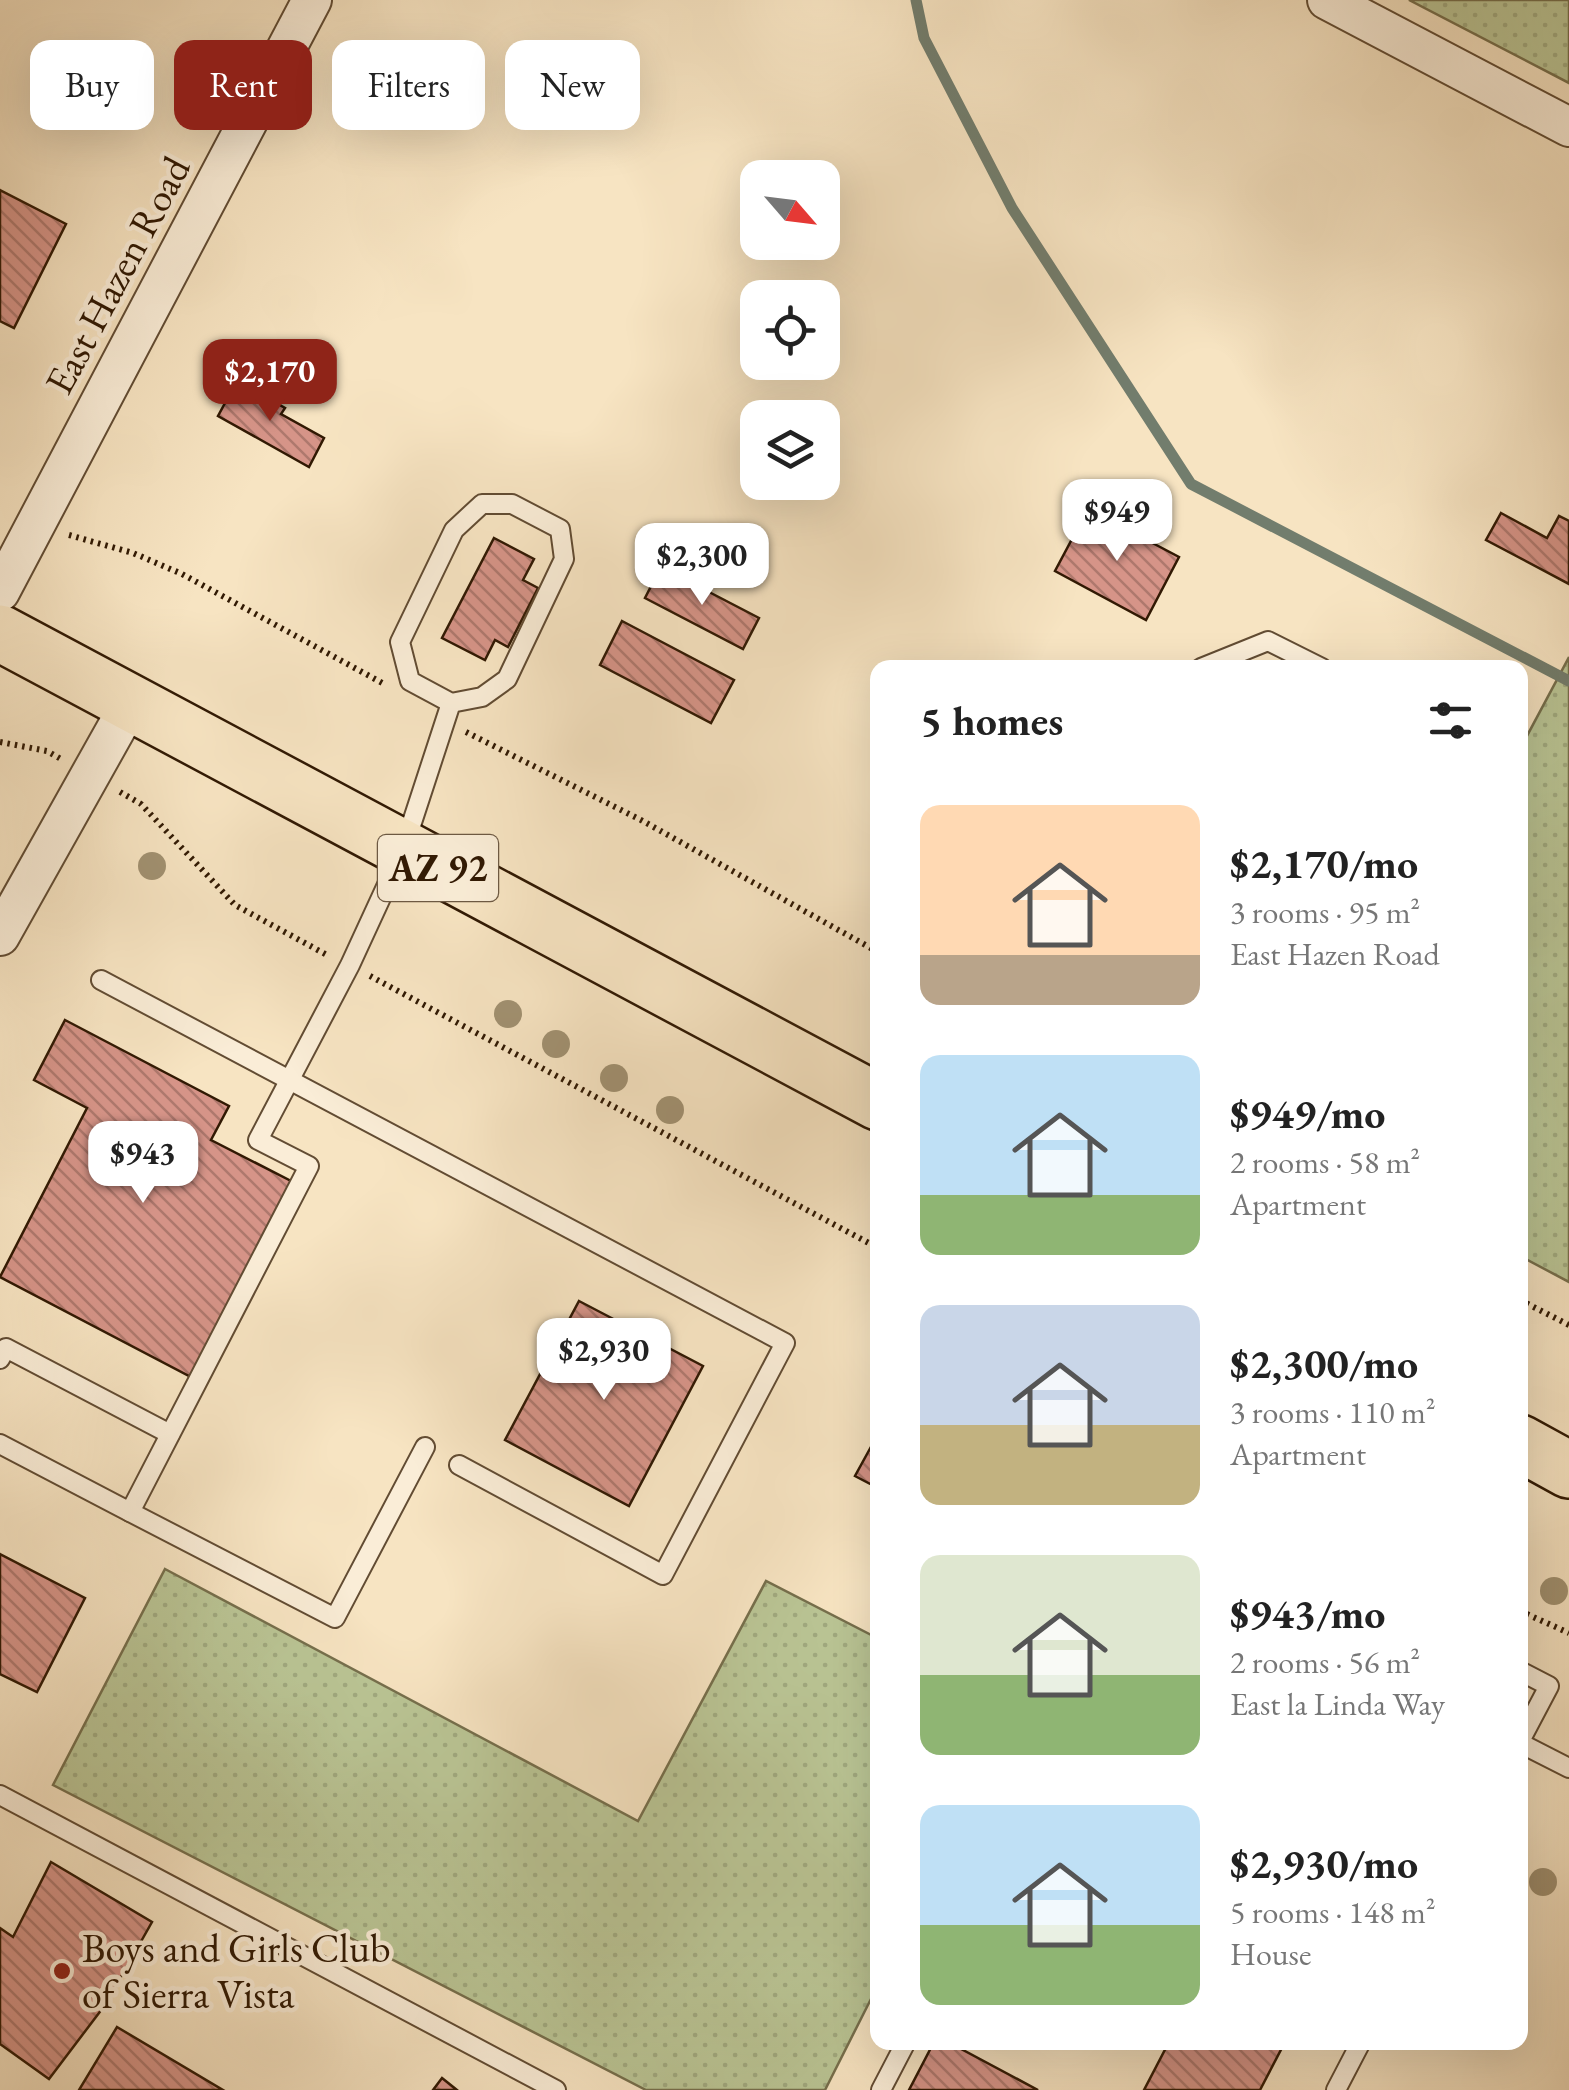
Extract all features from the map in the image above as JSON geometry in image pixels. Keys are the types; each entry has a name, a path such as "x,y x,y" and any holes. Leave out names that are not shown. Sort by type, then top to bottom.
{"main road":[{"name":"AZ 92","path":"0,633 870,1098"},
{"path":"1528,1448 1569,1470"}],"street":[{"name":"East Hazen Road","path":"0,592 312,0"},
{"path":"1327,0 1569,127"},
{"path":"0,936 130,704"}],"lane":[{"path":"482,504 512,504 560,529 564,559 507,679 482,697 451,703 410,681 400,642 454,530 482,504"},
{"path":"1221,660 1268,641 1306,660"},
{"path":"130,1512 309,1166 258,1140 350,965 403,850 451,703"},
{"path":"101,980 785,1342 663,1575 459,1465"},
{"path":"0,1360 6,1348 170,1434"},
{"path":"0,1444 335,1618 424,1447"},
{"path":"1528,1675 1549,1686 1528,1727"},
{"path":"1528,1746 1569,1768"},
{"path":"0,1794 556,2090"},
{"path":"881,2090 902,2050"},
{"path":"1336,2090 1356,2050"}],"path":[{"path":"0,742 47,751 141,804 235,905 295,940 350,965 870,1244"},
{"path":"1528,1304 1569,1325"},
{"path":"1528,1615 1569,1633"}],"green space":[{"path":"1409,0 1569,0 1569,83"},
{"path":"1569,657 1569,1282 1528,1260 1528,734"},
{"path":"165,1569 638,1821 766,1581 870,1634 870,2001 825,2090 646,2090 53,1785"}],"building":[{"path":"0,190 66,224 14,328 0,321"},
{"path":"237,381 285,408 281,414 324,438 309,467 218,416"},
{"path":"1088,509 1179,557 1146,620 1055,571"},
{"path":"1501,513 1547,538 1559,516 1569,521 1569,584 1486,540"},
{"path":"494,538 534,559 523,580 538,588 508,647 495,640 485,660 442,638"},
{"path":"661,567 759,618 743,649 645,598"},
{"path":"622,621 734,680 711,723 600,665"},
{"path":"65,1020 229,1106 211,1140 293,1182 191,1377 0,1277 87,1108 34,1080"},
{"path":"579,1301 703,1366 629,1506 505,1440"},
{"path":"870,1449 870,1484 855,1476"},
{"path":"0,1554 85,1598 37,1692 0,1674"},
{"name":"Boys and Girls Club of Sierra Vista","path":"51,1862 152,1922 105,2005 49,2079 0,2044 0,1928 13,1937"},
{"path":"117,2027 223,2090 79,2090"},
{"path":"930,2050 963,2050 1038,2090 909,2090"},
{"path":"1165,2050 1281,2050 1260,2090 1144,2090"},
{"path":"442,2078 457,2090 433,2090"}],"waterway":[{"path":"916,0 924,38 1012,208 1191,484 1569,681"}],"place":[{"name":"Boys and Girls Club of Sierra Vista","path":"62,1971"}]}
